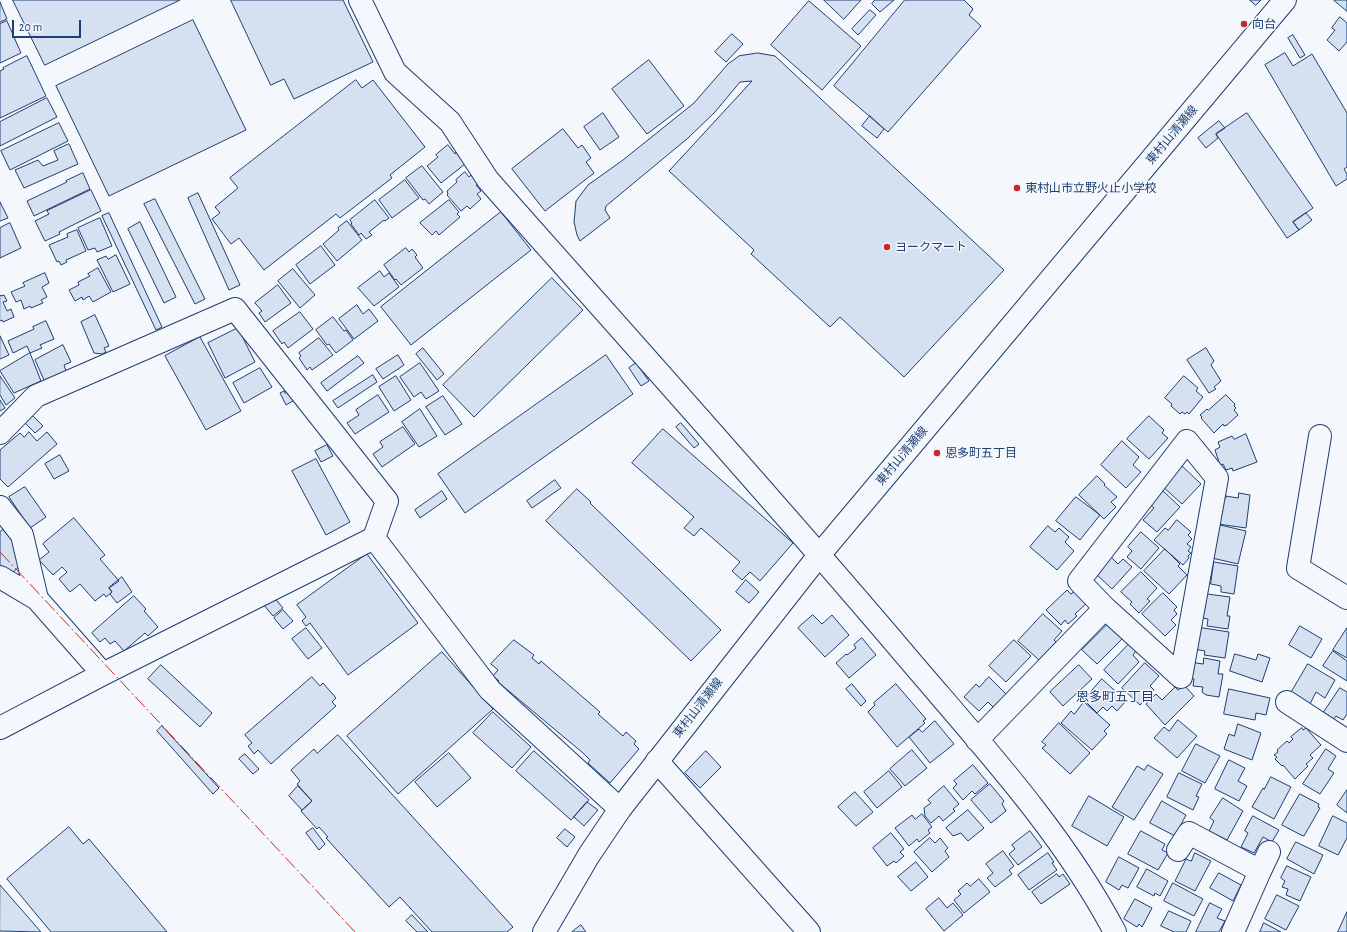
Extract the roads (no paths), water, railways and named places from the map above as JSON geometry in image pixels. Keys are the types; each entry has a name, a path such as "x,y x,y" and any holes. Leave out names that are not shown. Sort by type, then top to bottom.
{"street":[{"path":"360,0 395,72 450,122 488,180 820,554 977,740 1042,818 1098,899 1115,932"},
{"name":"東村山清瀬線","path":"544,932 589,855 620,809 820,554 1285,0"},
{"path":"0,433 36,396 235,309 387,501 374,538 103,674 0,728"},
{"path":"1320,436 1298,568 1347,598"},
{"path":"1187,441 1217,478 1181,677 1105,608 1079,581 1187,441"},
{"path":"0,507 22,535 37,599"},
{"path":"374,538 490,690 620,809"},
{"path":"0,577 37,599 103,674"},
{"path":"977,740 1105,608"},
{"path":"1287,702 1347,741"},
{"path":"657,761 809,932"},
{"path":"1178,850 1189,833 1264,862 1233,932"}],"place":[{"name":"向台","path":"1244,24"},
{"name":"東村山市立野火止小学校","path":"1017,188"},
{"name":"ヨークマート","path":"887,247"},
{"name":"恩多町五丁目","path":"937,453"}],"district":[{"name":"恩多町五丁目","path":"1115,697"}]}
